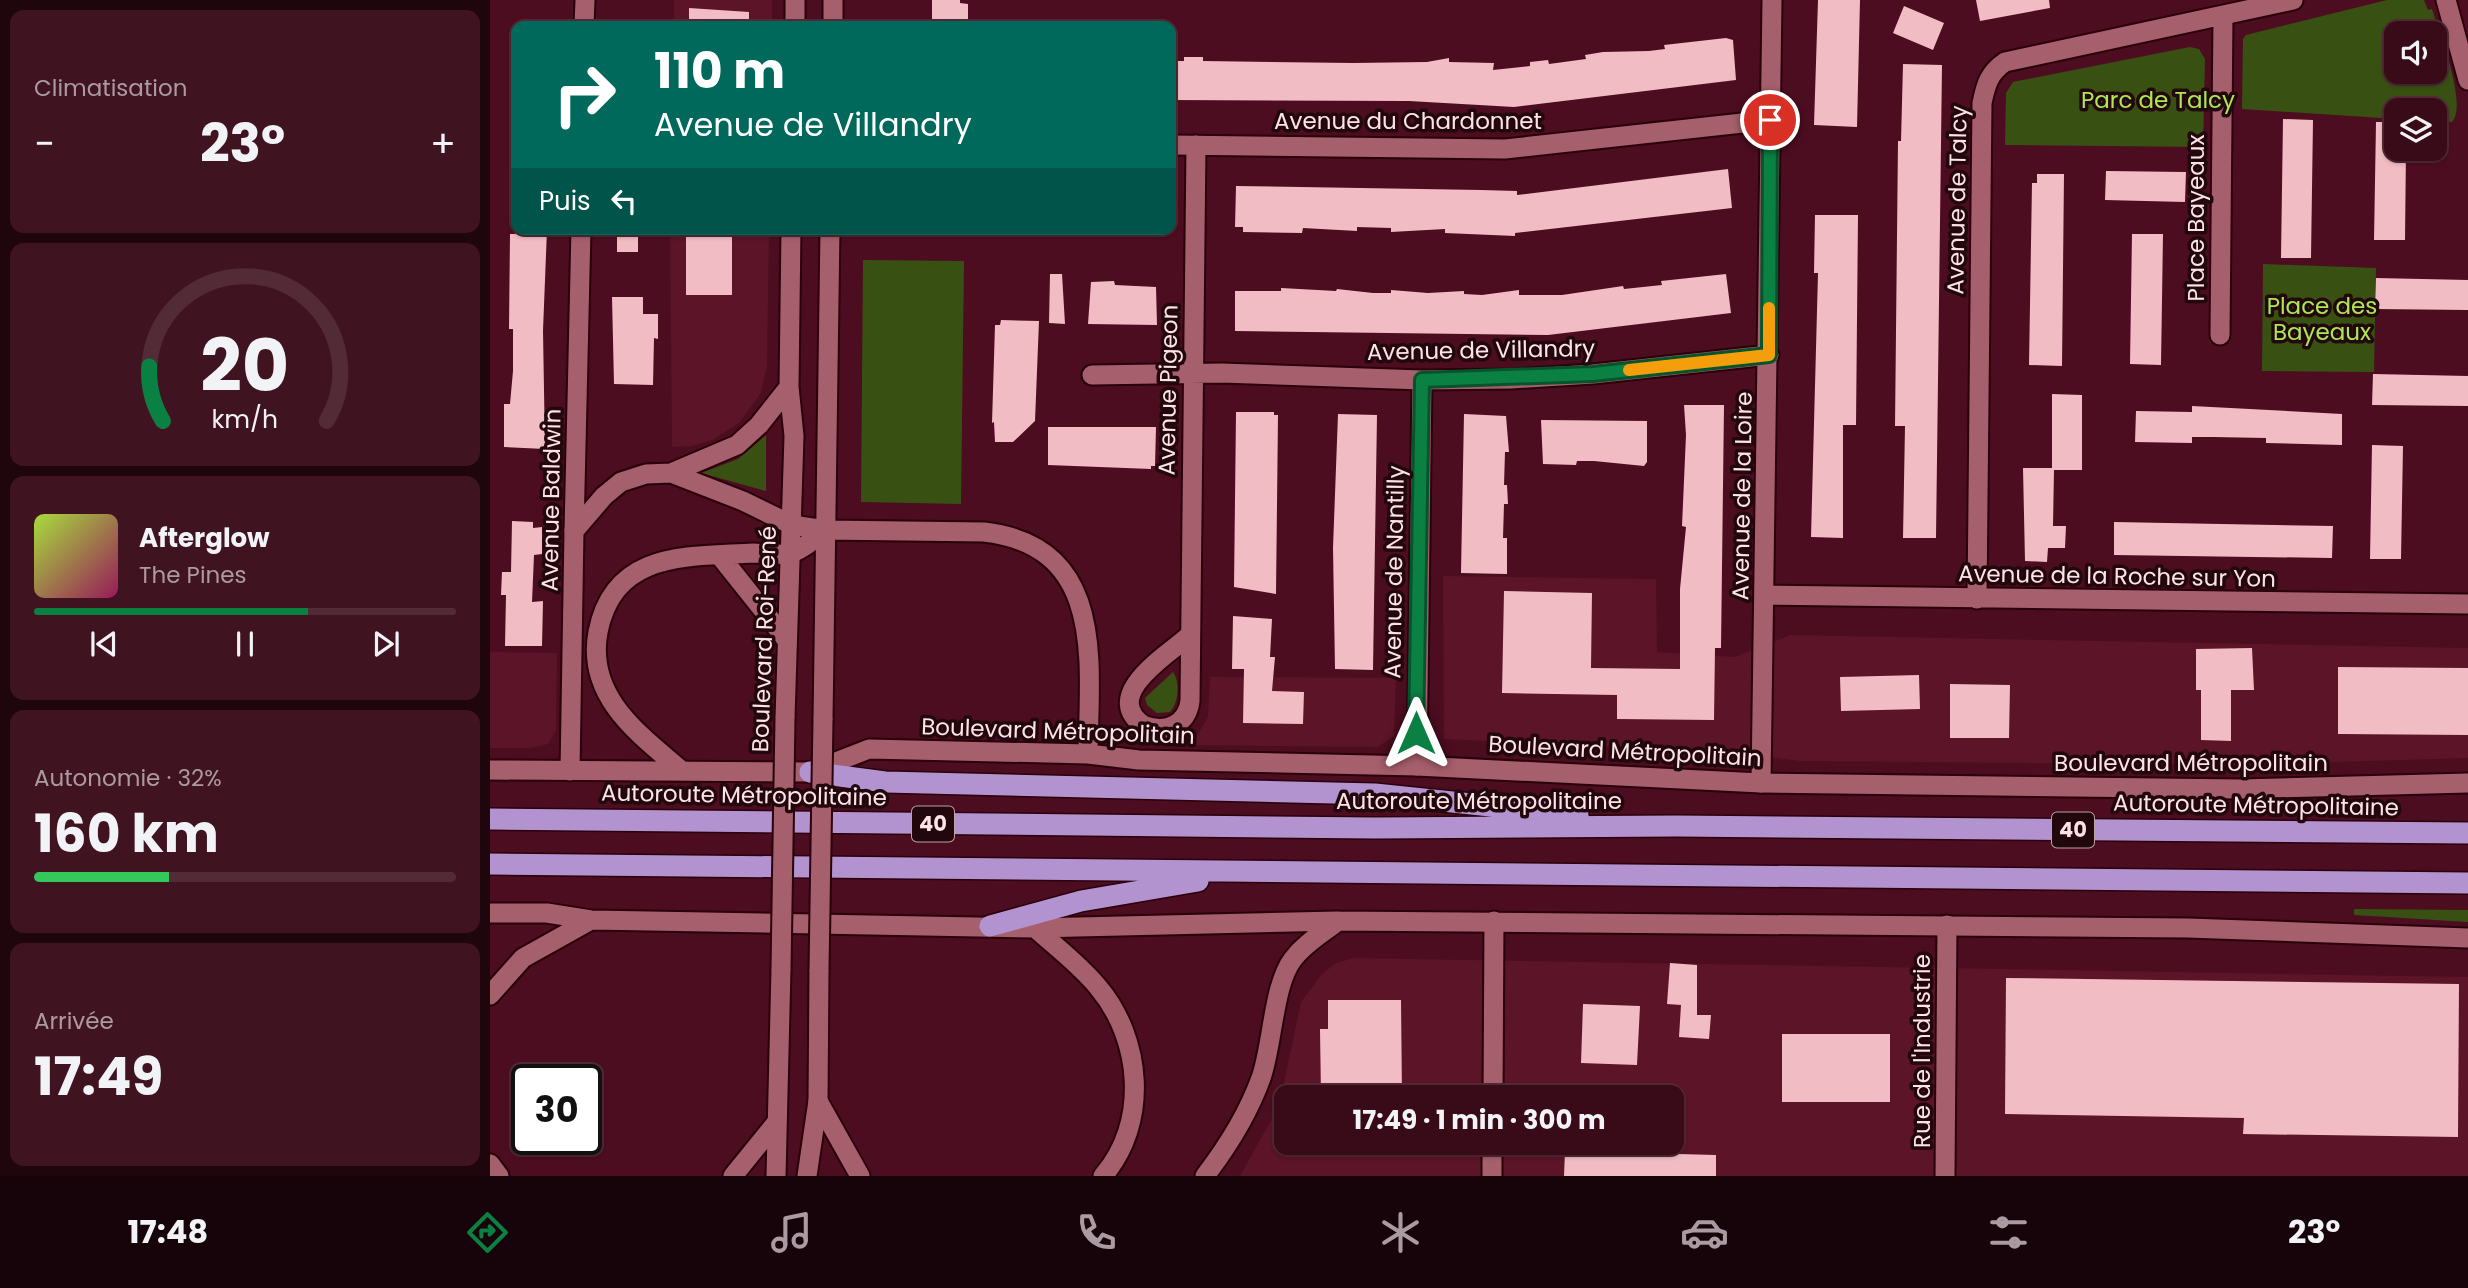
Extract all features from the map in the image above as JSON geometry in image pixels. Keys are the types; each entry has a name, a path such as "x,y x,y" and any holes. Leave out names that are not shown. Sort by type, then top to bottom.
{"highway":[{"path":"810,772 885,782 1375,794 1678,826"},
{"name":"Autoroute Métropolitaine","path":"490,819 1375,828 1678,826 2468,834"},
{"name":"40","path":"490,864 2468,883"},
{"path":"990,926 1081,901 1255,871"}],"street":[{"path":"584,0 584,21"},
{"path":"795,0 795,21"},
{"path":"833,0 833,21"},
{"name":"Avenue de la Loire","path":"1762,783 1772,0"},
{"name":"Avenue de Talcy","path":"1977,599 1982,113 1986,84 1994,70 2005,62 2292,0"},
{"path":"2446,0 2468,80"},
{"name":"Place Bayeaux","path":"2220,335 2223,17"},
{"name":"Avenue du Chardonnet","path":"1176,145 1505,149 1770,120"},
{"name":"Avenue Pigeon","path":"1189,636 1141,676 1131,691 1129,699 1132,714 1143,725 1166,728 1180,723 1185,717 1189,701 1196,145"},
{"name":"Avenue Baldwin","path":"570,771 581,235"},
{"name":"Boulevard Roi-René","path":"776,1176 786,639 791,601 794,436 789,387 791,235"},
{"path":"807,1176 818,1101 830,235"},
{"name":"Avenue de Villandry","path":"1092,375 1193,373 1422,380 1593,374 1769,355"},
{"name":"Avenue de Nantilly","path":"1417,766 1422,380"},
{"path":"574,530 604,496 621,482 646,474 671,473 723,453 737,444 754,430 789,387"},
{"path":"671,473 743,501 792,525 826,530 1004,535 1037,549 1051,560 1074,587 1085,616 1088,652 1088,754"},
{"path":"681,771 632,728 611,702 599,672 597,637 611,599 638,570 669,558 792,553 826,530"},
{"path":"720,556 786,639"},
{"name":"Avenue de la Roche sur Yon","path":"1766,595 2468,604"},
{"name":"Boulevard Métropolitain","path":"490,770 810,772 869,749 1088,754 1139,760 1417,766 1762,783 2298,789 2468,783"},
{"path":"490,913 547,913 591,920 1035,928 1338,921 1494,921 2257,928 2468,938"},
{"path":"490,995 523,958 591,920"},
{"path":"1205,1176 1241,1122 1258,1085 1274,1029 1279,994 1292,960 1338,921"},
{"path":"1493,1085 1494,921"},
{"name":"Rue de l'Industrie","path":"1945,1176 1947,925"},
{"path":"1035,928 1100,988 1118,1018 1130,1048 1135,1077 1133,1111 1124,1142 1103,1176"},
{"path":"818,1101 860,1176"},
{"path":"733,1176 776,1123"},
{"path":"1492,1176 1493,1155"},
{"path":"490,1164 499,1176"}],"shaded area":[{"path":"674,0 772,0 772,21 674,21"},
{"path":"670,235 769,235 767,366 761,393 739,423 712,440 692,446 672,447"},
{"path":"1443,576 1656,579 1657,652 1735,657 1791,635 2468,648 2468,758 2240,765 1801,761 1731,753 1444,739"},
{"path":"490,652 557,653 556,731 548,744 531,748 490,748"},
{"path":"1210,677 1396,678 1394,736 1378,747 1182,745 1198,734 1208,717"},
{"path":"1354,958 2468,977 2468,1176 1240,1176 1274,1115 1274,1155 1684,1155 1684,1085 1283,1085 1301,1002 1322,974 1336,963"}],"green space":[{"name":"Parc de Talcy","path":"2387,0 2424,0 2428,10 2432,9 2436,21 2384,21 2384,84 2447,84 2447,56 2455,85 2456,113 2452,122 2447,122 2447,98 2384,98 2384,118 2242,109 2243,39 2246,35"},
{"name":"Parc de Talcy","path":"2190,47 2199,49 2205,59 2203,147 2005,145 2006,93 2013,82"},
{"path":"863,260 964,261 961,504 861,502"},
{"name":"Place des Bayeaux","path":"2263,264 2376,268 2374,372 2262,371"},
{"path":"766,435 766,491 701,473 738,459"},
{"path":"1173,672 1178,686 1177,698 1170,712 1157,713 1147,705 1145,698"},
{"path":"2354,909 2468,910 2468,922 2354,915"}],"building":[{"path":"932,0 960,0 960,3 968,4 968,21 932,21"},
{"path":"1818,0 1860,0 1857,127 1814,125"},
{"path":"1976,0 2049,0 2050,8 1980,21"},
{"path":"1904,6 1944,23 1933,50 1893,33"},
{"path":"689,8 749,12 749,21 689,21"},
{"path":"1726,38 1733,40 1736,80 1514,107 1409,101 1176,100 1176,61 1184,61 1184,57 1203,57 1203,61 1353,63 1427,62 1449,58 1449,62 1494,63 1493,70 1530,66 1530,62 1548,60 1549,64 1586,59 1585,55 1603,52 1665,49 1664,45"},
{"path":"1903,64 1942,65 1936,538 1903,538 1905,426 1895,426 1898,141 1901,141"},
{"path":"2283,119 2313,120 2311,258 2281,258"},
{"path":"2376,122 2384,122 2384,161 2406,161 2405,240 2374,240"},
{"path":"1728,169 1732,208 1515,233 1515,236 1445,233 1445,229 1391,232 1391,228 1357,227 1357,231 1303,228 1302,233 1243,232 1243,227 1235,227 1236,186 1517,191 1517,195"},
{"path":"2106,171 2186,172 2185,202 2105,200"},
{"path":"2037,174 2064,174 2062,366 2029,365 2032,183 2037,183"},
{"path":"1815,215 1858,215 1856,425 1843,425 1843,538 1811,537 1818,273 1814,273"},
{"path":"510,234 547,235 543,331 545,449 504,447 504,404 510,404 513,371 513,329 509,329"},
{"path":"2132,234 2163,234 2161,365 2130,364"},
{"path":"617,235 638,235 638,252 617,252"},
{"path":"686,235 732,235 732,295 686,295"},
{"path":"1050,274 1062,274 1065,324 1049,323"},
{"path":"1726,274 1731,313 1548,335 1235,331 1235,291 1281,291 1281,288 1373,293 1391,293 1391,290 1428,293 1464,291 1464,294 1482,295 1519,290 1519,295 1562,295 1623,286 1624,289 1662,285 1661,281"},
{"path":"2376,278 2468,280 2468,310 2375,309"},
{"path":"1114,281 1115,285 1156,287 1157,325 1088,324 1091,282"},
{"path":"612,297 643,297 643,314 658,314 658,339 654,338 653,385 614,384"},
{"path":"1001,320 1039,321 1035,421 1013,442 995,442 994,422 992,423 995,325 1000,325"},
{"path":"2373,374 2468,376 2468,406 2372,405"},
{"path":"2052,394 2082,395 2082,470 2054,470 2053,526 2066,526 2065,548 2048,548 2047,562 2025,561 2023,468 2052,468"},
{"path":"1684,405 1724,405 1721,648 1715,648 1714,720 1617,719 1617,695 1502,693 1504,591 1592,593 1591,668 1680,669 1680,589 1686,527 1682,526 1686,435"},
{"path":"2192,406 2342,414 2342,445 2266,443 2266,438 2213,437 2192,437 2192,443 2135,442 2136,411 2192,412"},
{"path":"1236,412 1274,412 1274,415 1278,415 1276,594 1234,587"},
{"path":"1338,414 1377,415 1373,670 1335,669 1333,548"},
{"path":"1464,414 1506,416 1509,452 1505,452 1504,485 1507,485 1508,504 1504,504 1503,538 1507,538 1507,574 1461,573"},
{"path":"1541,420 1647,421 1647,462 1644,466 1594,461 1577,461 1576,465 1543,464"},
{"path":"1048,427 1156,427 1155,466 1151,466 1151,469 1048,465"},
{"path":"2372,445 2403,446 2401,559 2370,559"},
{"path":"512,521 533,522 533,528 542,527 542,554 534,555 532,602 543,601 542,646 505,646 506,595 501,595 502,572 511,572"},
{"path":"2114,522 2333,526 2332,558 2114,555"},
{"path":"1233,616 1272,619 1270,657 1275,657 1272,691 1304,692 1303,724 1243,723 1244,669 1232,669"},
{"path":"2252,648 2254,690 2231,690 2231,741 2201,740 2201,690 2196,690 2196,649"},
{"path":"2338,667 2468,668 2468,735 2338,734"},
{"path":"1919,675 1920,709 1841,711 1840,677"},
{"path":"1950,684 2010,685 2009,738 1950,738"},
{"path":"1670,963 1697,965 1697,1015 1711,1015 1709,1039 1679,1037 1681,1005 1667,1004"},
{"path":"2006,978 2459,984 2458,1137 2243,1134 2244,1118 2005,1114"},
{"path":"1328,1000 1401,1000 1402,1085 1321,1085 1320,1029 1328,1029"},
{"path":"1583,1004 1640,1006 1637,1065 1581,1063"},
{"path":"1782,1034 1890,1034 1890,1102 1782,1102"},
{"path":"1565,1155 1716,1155 1716,1176 1564,1176"}],"slow traffic":[{"path":"1629,370 1769,355 1769,308"}],"route":[{"path":"1416,733 1422,380 1511,379 1593,374 1769,355 1770,120"}]}
